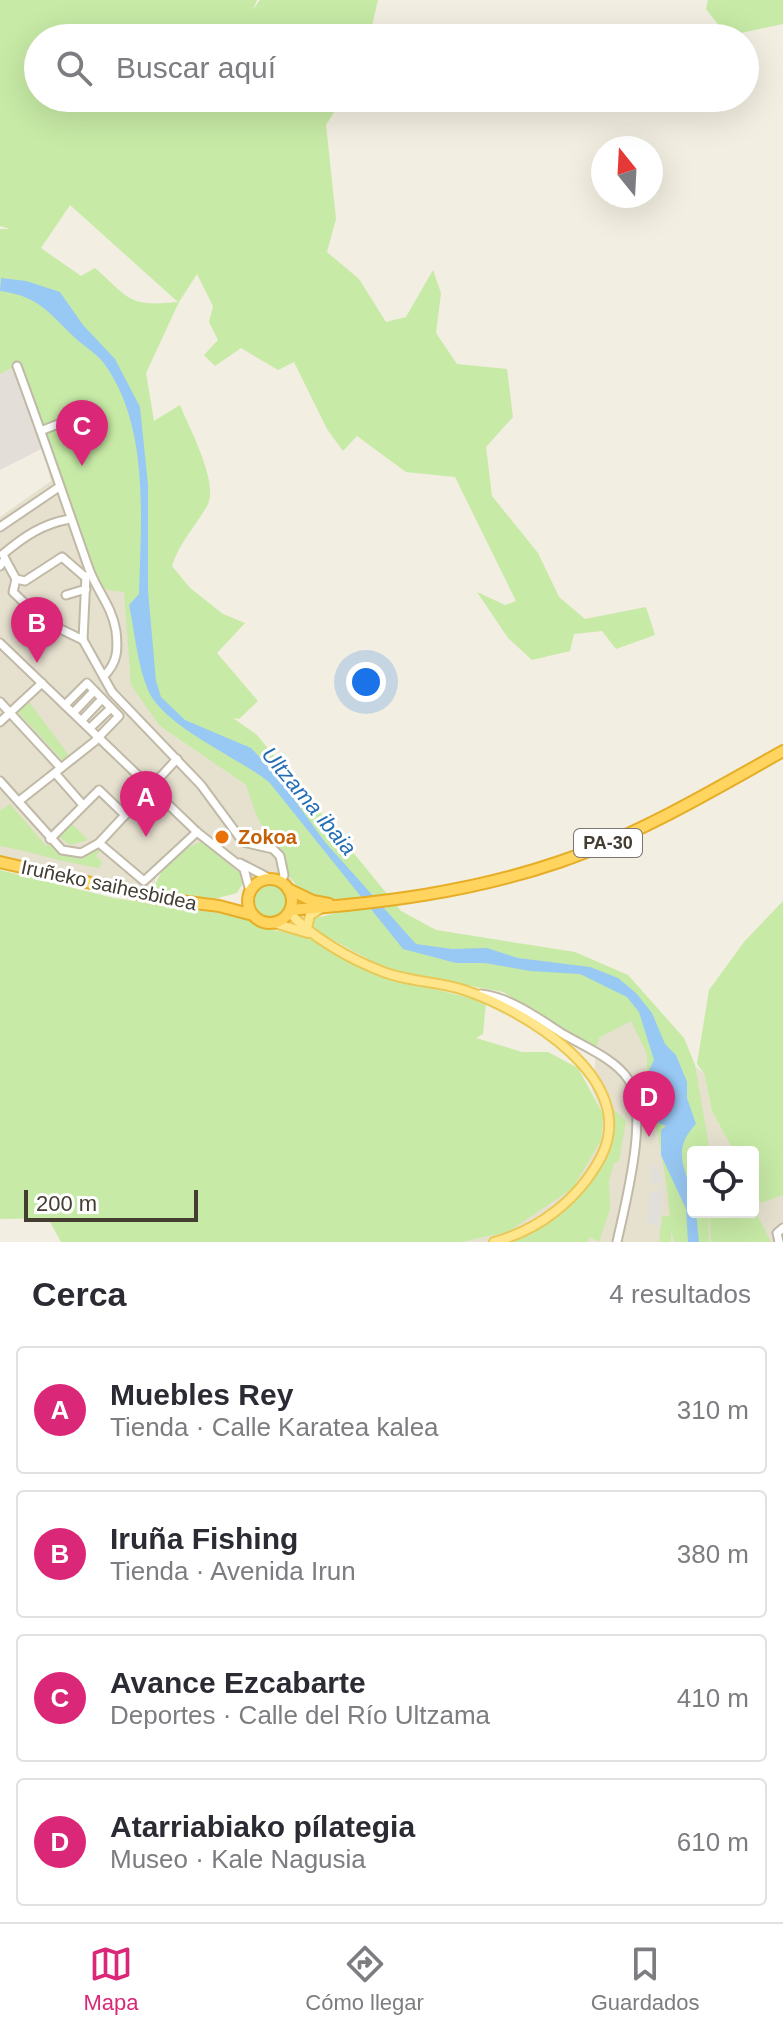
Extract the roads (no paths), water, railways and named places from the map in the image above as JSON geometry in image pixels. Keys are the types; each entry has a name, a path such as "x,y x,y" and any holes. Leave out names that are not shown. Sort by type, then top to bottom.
{"highway":[{"name":"PA-30","path":"290,911 418,898 513,876 590,850 692,802 783,751"},
{"name":"Iruñeko saihesbidea","path":"0,862 156,898 219,906 253,915"},
{"name":"PA-30","path":"280,884 313,901 348,905"},
{"path":"280,884 292,899 290,911 274,923 262,922 253,915 249,894 256,885 280,884"},
{"name":"Iruñeko saihesbidea","path":"219,906 249,894"}],"main road":[{"path":"307,928 310,915 320,909"},
{"path":"290,911 317,935 380,971 474,993 544,1032 571,1053 603,1090 609,1119 603,1153 576,1193 538,1223 494,1242"},
{"path":"274,923 317,935"}],"street":[{"path":"17,366 43,430 87,575 83,640 112,692 177,759 243,842 273,849 280,856 284,875 280,884 234,861"},
{"path":"43,430 91,411"},
{"path":"0,527 59,487"},
{"path":"70,519 42,525 2,558 16,579 25,581 62,557 87,575 104,594 118,647 116,661 104,676"},
{"path":"16,579 13,592 42,620 83,640"},
{"path":"66,595 86,589"},
{"path":"0,643 197,832 234,861 247,875 249,894"},
{"path":"0,722 42,683"},
{"path":"19,801 99,737 119,716 87,683 65,705"},
{"path":"74,712 94,691"},
{"path":"82,720 102,699"},
{"path":"0,702 83,805"},
{"path":"90,728 111,708"},
{"path":"0,781 50,839 71,854 81,853 99,843 177,759"},
{"path":"50,839 99,790 123,814"},
{"path":"99,843 144,881 197,832"},
{"path":"474,993 499,998 515,1006 611,1064 628,1080 636,1103 633,1150 617,1242"},
{"path":"779,1242 777,1233 783,1228"}],"water":[{"path":"1,278 26,281 60,292 83,325 115,359 140,407 148,485 148,591 156,681 161,697 185,720 251,748 275,773 325,842 416,944 452,949 487,948 518,958 590,967 618,978 636,993 652,1013 665,1044 676,1055 687,1082 687,1098 696,1124 684,1142 682,1158 687,1179 687,1218 696,1218 699,1242 688,1242 686,1209 661,1155 661,1130 666,1126 651,1120 649,1070 654,1060 639,1012 627,997 580,974 530,971 485,963 456,963 403,949 269,782 184,728 156,703 141,670 129,605 139,594 141,504 136,443 129,414 118,387 99,358 40,305 23,296 0,291"}],"place":[{"name":"Avance Ezcabarte","path":"82,466"},
{"name":"Iruña Fishing","path":"37,663"},
{"name":"Muebles Rey","path":"146,837"},
{"name":"Zokoa","path":"222,837"},
{"name":"Atarriabiako pílategia","path":"649,1137"}],"water label":[{"name":"Ultzama ibaia","path":"309,801"}]}
